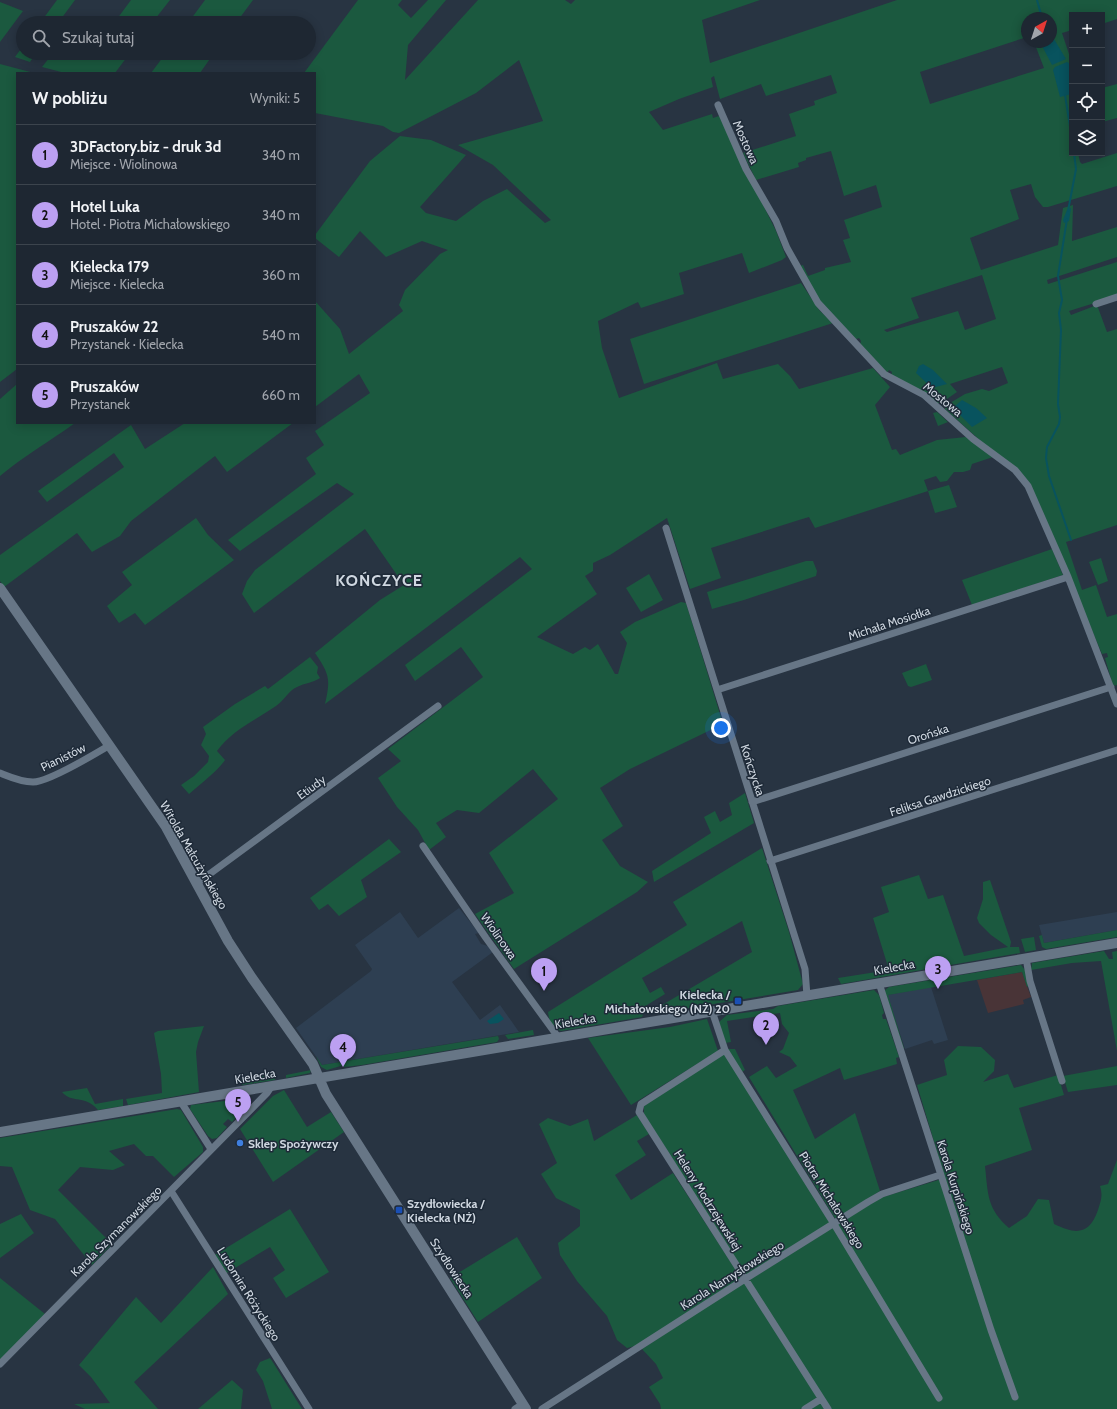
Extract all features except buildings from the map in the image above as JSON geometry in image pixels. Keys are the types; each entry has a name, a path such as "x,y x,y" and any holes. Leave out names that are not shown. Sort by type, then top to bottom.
{"main road":[{"name":"Witolda Małcużyńskiego","path":"0,588 166,827 196,884 252,978 313,1064 318,1078"},
{"name":"Kielecka","path":"0,1132 1117,943"},
{"name":"Szydłowiecka","path":"318,1078 522,1407"}],"street":[{"name":"Mostowa","path":"718,105 746,170 771,213 787,248 815,299 884,374 924,395 973,439 1020,475 1031,491 1068,578 1117,704"},
{"path":"1096,304 1117,298"},
{"name":"Kończycka","path":"666,528 805,970 807,996"},
{"name":"Michała Mosiołka","path":"717,690 1068,578"},
{"name":"Orońska","path":"752,802 1111,687"},
{"name":"Etiudy","path":"196,884 438,706"},
{"name":"Pianistów","path":"0,773 24,781 34,782 79,762 110,745"},
{"name":"Feliksa Gawdzickiego","path":"770,861 1117,750"},
{"name":"Wiolinowa","path":"423,846 486,938 558,1037"},
{"path":"1026,958 1030,981 1062,1081"},
{"name":"Karola Kurpińskiego","path":"879,983 940,1175 991,1330 1015,1397"},
{"name":"Piotra Michałowskiego","path":"712,1011 725,1050 834,1224 939,1398"},
{"name":"Heleny Modrzejewskiej","path":"725,1050 641,1104 639,1112 828,1409"},
{"name":"Karola Szymanowskiego","path":"0,1364 171,1191 247,1113 271,1086"},
{"path":"242,1091 247,1102 247,1113"},
{"path":"180,1102 211,1149"},
{"name":"Karola Namysłowskiego","path":"542,1409 744,1279 882,1194 940,1175"},
{"name":"Ludomira Różyckiego","path":"171,1191 309,1409"},
{"path":"805,1409 821,1399"}],"shaded area":[{"path":"1057,44 1066,59 1052,65 1043,48 1057,48"},
{"path":"1067,62 1069,63 1069,95 1060,97 1053,70 1055,67"},
{"path":"1071,208 1069,221 1064,223 1063,220 1067,210"},
{"path":"923,364 933,370 947,384 932,388 916,373 919,366"},
{"path":"962,400 976,408 987,418 972,427 953,408"},
{"path":"459,908 479,933 475,934 481,944 488,946 493,952 452,982 480,1020 500,1005 519,1032 322,1065 296,1028 371,971 372,969 355,945 400,912 418,938"},
{"path":"1117,912 1117,930 1044,943 1039,925"},
{"path":"1022,972 1031,997 1023,1000 1024,1004 988,1013 977,980"},
{"path":"931,987 948,1040 934,1044 932,1040 905,1049 887,995"},
{"path":"499,1013 504,1019 498,1023 490,1024 487,1021"}],"green space":[{"path":"57,0 75,0 63,16 45,16"},
{"path":"131,0 170,0 157,16 119,16"},
{"path":"205,0 253,0 241,16 193,16"},
{"path":"358,0 402,0 398,5 411,18 428,0 446,0 408,45 405,80 478,0 565,0 571,4 575,0 760,0 702,20 710,63 897,0 1117,0 1117,19 1105,23 1105,12 1069,12 1069,31 1062,33 1069,54 1069,156 1079,156 1082,164 1117,153 1117,186 1048,207 1043,207 1035,197 1031,184 1010,190 1019,219 970,238 981,270 1058,245 1063,208 1073,205 1072,241 1117,227 1117,257 1047,280 1048,284 1117,262 1117,296 1069,311 1071,315 1097,305 1107,332 1117,329 1117,525 1066,542 1082,590 1096,585 1107,617 1117,614 1117,685 1113,686 1105,658 1108,657 1107,653 1102,654 1031,486 945,409 945,406 965,394 982,389 989,391 1008,383 1002,367 950,384 957,392 941,403 937,403 891,376 892,372 889,370 887,373 860,345 861,341 859,338 856,339 820,302 800,266 803,265 808,276 825,270 825,268 851,262 843,240 850,238 844,220 882,207 876,185 844,196 831,151 806,158 806,160 798,163 799,167 756,180 743,153 796,136 789,114 815,105 814,101 837,93 831,75 766,96 761,84 720,99 714,76 711,78 713,87 649,112 663,130 712,114 713,118 719,116 776,231 786,257 749,273 742,253 679,273 684,294 641,308 638,302 598,321 602,348 619,398 717,363 723,379 778,364 790,376 799,389 873,368 890,387 875,405 892,450 896,449 900,455 937,440 966,437 993,457 972,464 970,470 954,472 947,481 940,482 936,476 924,480 928,491 815,528 809,517 711,548 721,578 690,589 667,518 610,555 593,563 593,571 585,576 597,594 537,637 573,654 585,647 590,650 598,644 615,674 618,674 627,643 620,632 635,622 681,602 686,603 723,724 630,769 600,788 623,826 602,840 620,866 648,882 637,892 514,969 475,914 514,893 489,853 558,799 533,769 479,813 457,810 436,823 446,837 429,850 418,830 397,807 378,778 401,761 388,749 483,677 461,647 415,681 405,665 532,569 520,557 325,704 328,688 328,677 315,653 380,600 404,585 365,529 254,613 242,594 247,581 255,570 354,494 337,483 240,551 228,540 316,474 306,458 324,445 315,431 370,393 359,374 316,406 316,302 340,329 349,354 403,311 399,305 405,290 440,254 448,250 422,241 386,257 360,231 339,257 316,239 316,234 370,161 400,136 431,140 466,155 420,207 426,213 456,221 483,201 507,189 545,223 551,220 493,165 458,145 543,121 519,60 476,93 399,133 393,132 383,126 316,113 316,72 305,72 314,60 316,60 316,57","holes":["1021,12 1057,12 1057,48 1036,48 1044,68 930,104 920,72 1021,39","982,275 996,319 965,330 958,311 887,332 884,330 919,318 911,298"]},
{"path":"0,2 23,11 19,16 16,16 16,20 0,42"},
{"path":"48,60 125,60 116,72 61,72 42,67"},
{"path":"161,60 209,60 201,72 152,72"},
{"path":"0,64 30,72 16,72 16,370 0,382"},
{"path":"1117,84 1117,118 1105,121 1105,120 1105,87"},
{"path":"801,283 820,311 833,323 644,384 630,339"},
{"path":"16,385 16,424 74,424 0,476 0,399"},
{"path":"937,412 948,422 938,426 933,413"},
{"path":"183,424 292,424 227,472 215,456 131,521 120,536 92,552 77,533 4,587 0,581 0,555 124,467 114,453 47,502 38,491 131,425 145,449"},
{"path":"949,485 957,507 935,513 928,491"},
{"path":"196,518 208,535 234,560 145,625 135,613 119,623 107,606 132,585 122,572"},
{"path":"1052,549 1063,575 972,605 962,580"},
{"path":"1101,558 1108,581 1098,585 1089,562"},
{"path":"806,561 813,561 817,571 816,576 712,609 707,592"},
{"path":"649,574 663,600 641,612 626,588"},
{"path":"310,657 318,667 317,673 320,678 294,688 279,704 230,737 217,751 225,760 213,773 189,794 181,785 194,776 208,762 209,756 201,745 206,734 203,727 235,704 265,686 268,689"},
{"path":"926,664 932,680 911,687 908,686 902,673"},
{"path":"745,793 754,823 654,882 652,871 711,833 704,817 715,811 720,822 732,815 729,803"},
{"path":"389,839 401,852 361,880 367,897 339,916 328,904 319,910 310,898"},
{"path":"762,848 789,932 803,984 798,990 653,1014 652,1011 752,952 742,921 642,978 650,993 661,987 665,994 647,1005 642,1017 561,1031 553,1026 548,1012 687,925 673,902"},
{"path":"919,875 928,899 943,895 964,956 1008,947 991,935 979,923 977,918 983,899 983,882 990,880 1011,942 1010,947 1019,947 1020,953 841,984 838,978 889,970 873,918 889,912 881,887"},
{"path":"1117,930 1117,937 1046,949 1042,947 1039,936 1042,935 1044,943"},
{"path":"1034,937 1036,950 1025,952 1021,939"},
{"path":"1104,951 1109,959 1113,959 1112,952 1117,951 1117,1051 1101,961 1072,963 1031,970 1032,963"},
{"path":"1021,965 1025,970 1029,985 1027,987 1022,972 888,995 904,1048 902,1049 884,991 889,987"},
{"path":"874,990 879,995 884,1013 882,1015 883,1019 886,1019 899,1057 896,1058 897,1064 844,1080 840,1068 793,1090 815,1139 855,1113 880,1191 836,1220 749,1077 767,1066 776,1078 797,1066 790,1057 779,1052 783,1049 789,1033 782,1024 780,1013 727,1021 731,1042 725,1043 719,1022 727,1015 773,1009 778,1006"},
{"path":"707,1019 718,1051 631,1105 588,1038 670,1027"},
{"path":"204,1026 196,1052 199,1092 128,1105 126,1099 162,1093 161,1074 154,1033 158,1031"},
{"path":"533,1030 534,1035 508,1039 505,1035"},
{"path":"498,1036 499,1039 497,1042 362,1065 344,1067 344,1065 327,1070 321,1067 316,1056 322,1065"},
{"path":"958,1046 981,1047 995,1060 994,1071 983,1082 1008,1074 1014,1088 1058,1075 1064,1095 1019,1108 1032,1150 985,1166 990,1200 996,1214 1009,1228 1027,1216 1038,1199 1049,1200 1054,1224 1068,1230 1075,1231 1086,1228 1090,1225 1094,1218 1101,1201 1100,1186 1108,1184 1117,1160 1117,1409 811,1409 824,1401 749,1282 751,1279 880,1198 945,1178 917,1085 947,1075 944,1060"},
{"path":"728,1049 735,1049 745,1070 742,1072"},
{"path":"725,1053 830,1223 746,1275 644,1114 644,1106"},
{"path":"1117,1066 1117,1085 1068,1092 1063,1076"},
{"path":"311,1070 310,1073 286,1078 286,1075"},
{"path":"274,1074 275,1080 242,1085 241,1079"},
{"path":"87,1088 95,1104 123,1099 123,1106 98,1110 84,1100 70,1098 62,1092"},
{"path":"284,1090 307,1127 331,1112 344,1132 273,1182 240,1129 273,1096"},
{"path":"242,1096 245,1108 232,1122 228,1119 223,1124 227,1127 217,1138 212,1139 208,1136 190,1109 191,1105 233,1100"},
{"path":"177,1109 181,1110 203,1147 203,1152 174,1177 153,1156 146,1156 134,1144 109,1151 125,1165 113,1170 80,1167 58,1190 112,1244 92,1265 55,1219 30,1210 12,1167 0,1166 0,1138"},
{"path":"637,1115 649,1134 637,1141 646,1155 615,1175 631,1200 673,1173 741,1278 639,1345 627,1348 617,1340 607,1316 577,1281 560,1255 558,1243 580,1226 580,1210 556,1198 541,1174 557,1163 539,1124 548,1118 570,1126 588,1119 594,1141"},
{"path":"290,1209 329,1272 286,1298 273,1278 285,1270 270,1247 225,1274 213,1256"},
{"path":"21,1214 34,1233 0,1258 0,1224"},
{"path":"517,1237 542,1278 478,1322 450,1278"},
{"path":"213,1267 228,1294 134,1382 158,1409 85,1409 74,1404 110,1403 91,1377 79,1365 136,1297 161,1323"},
{"path":"0,1278 45,1314 0,1361"},
{"path":"744,1282 818,1398 800,1409 661,1409 660,1404 649,1387 663,1378 656,1364 642,1349"},
{"path":"270,1358 302,1409 272,1409 263,1381 256,1370 260,1362"},
{"path":"232,1380 243,1390 241,1409 198,1409"}],"waterway":[{"path":"1037,0 1040,12"},
{"path":"1065,95 1069,120"},
{"path":"1068,211 1076,169 1074,156"},
{"path":"1067,219 1058,276 1062,300 1059,313 1061,330 1058,404 1060,417 1059,424 1047,447 1046,458 1049,476 1071,540"}],"place":[{"name":"Kielecka 179","path":"938,989"},
{"name":"3DFactory.biz - druk 3d","path":"544,991"},
{"name":"Kielecka / Michałowskiego (NŻ) 20","path":"738,1001"},
{"name":"Hotel Luka","path":"766,1045"},
{"name":"Pruszaków 22","path":"343,1067"},
{"name":"Pruszaków","path":"238,1122"},
{"name":"Sklep Spożywczy","path":"240,1143"},
{"name":"Szydłowiecka / Kielecka (NŻ)","path":"399,1210"}],"district":[{"name":"KOŃCZYCE","path":"379,580"}]}
